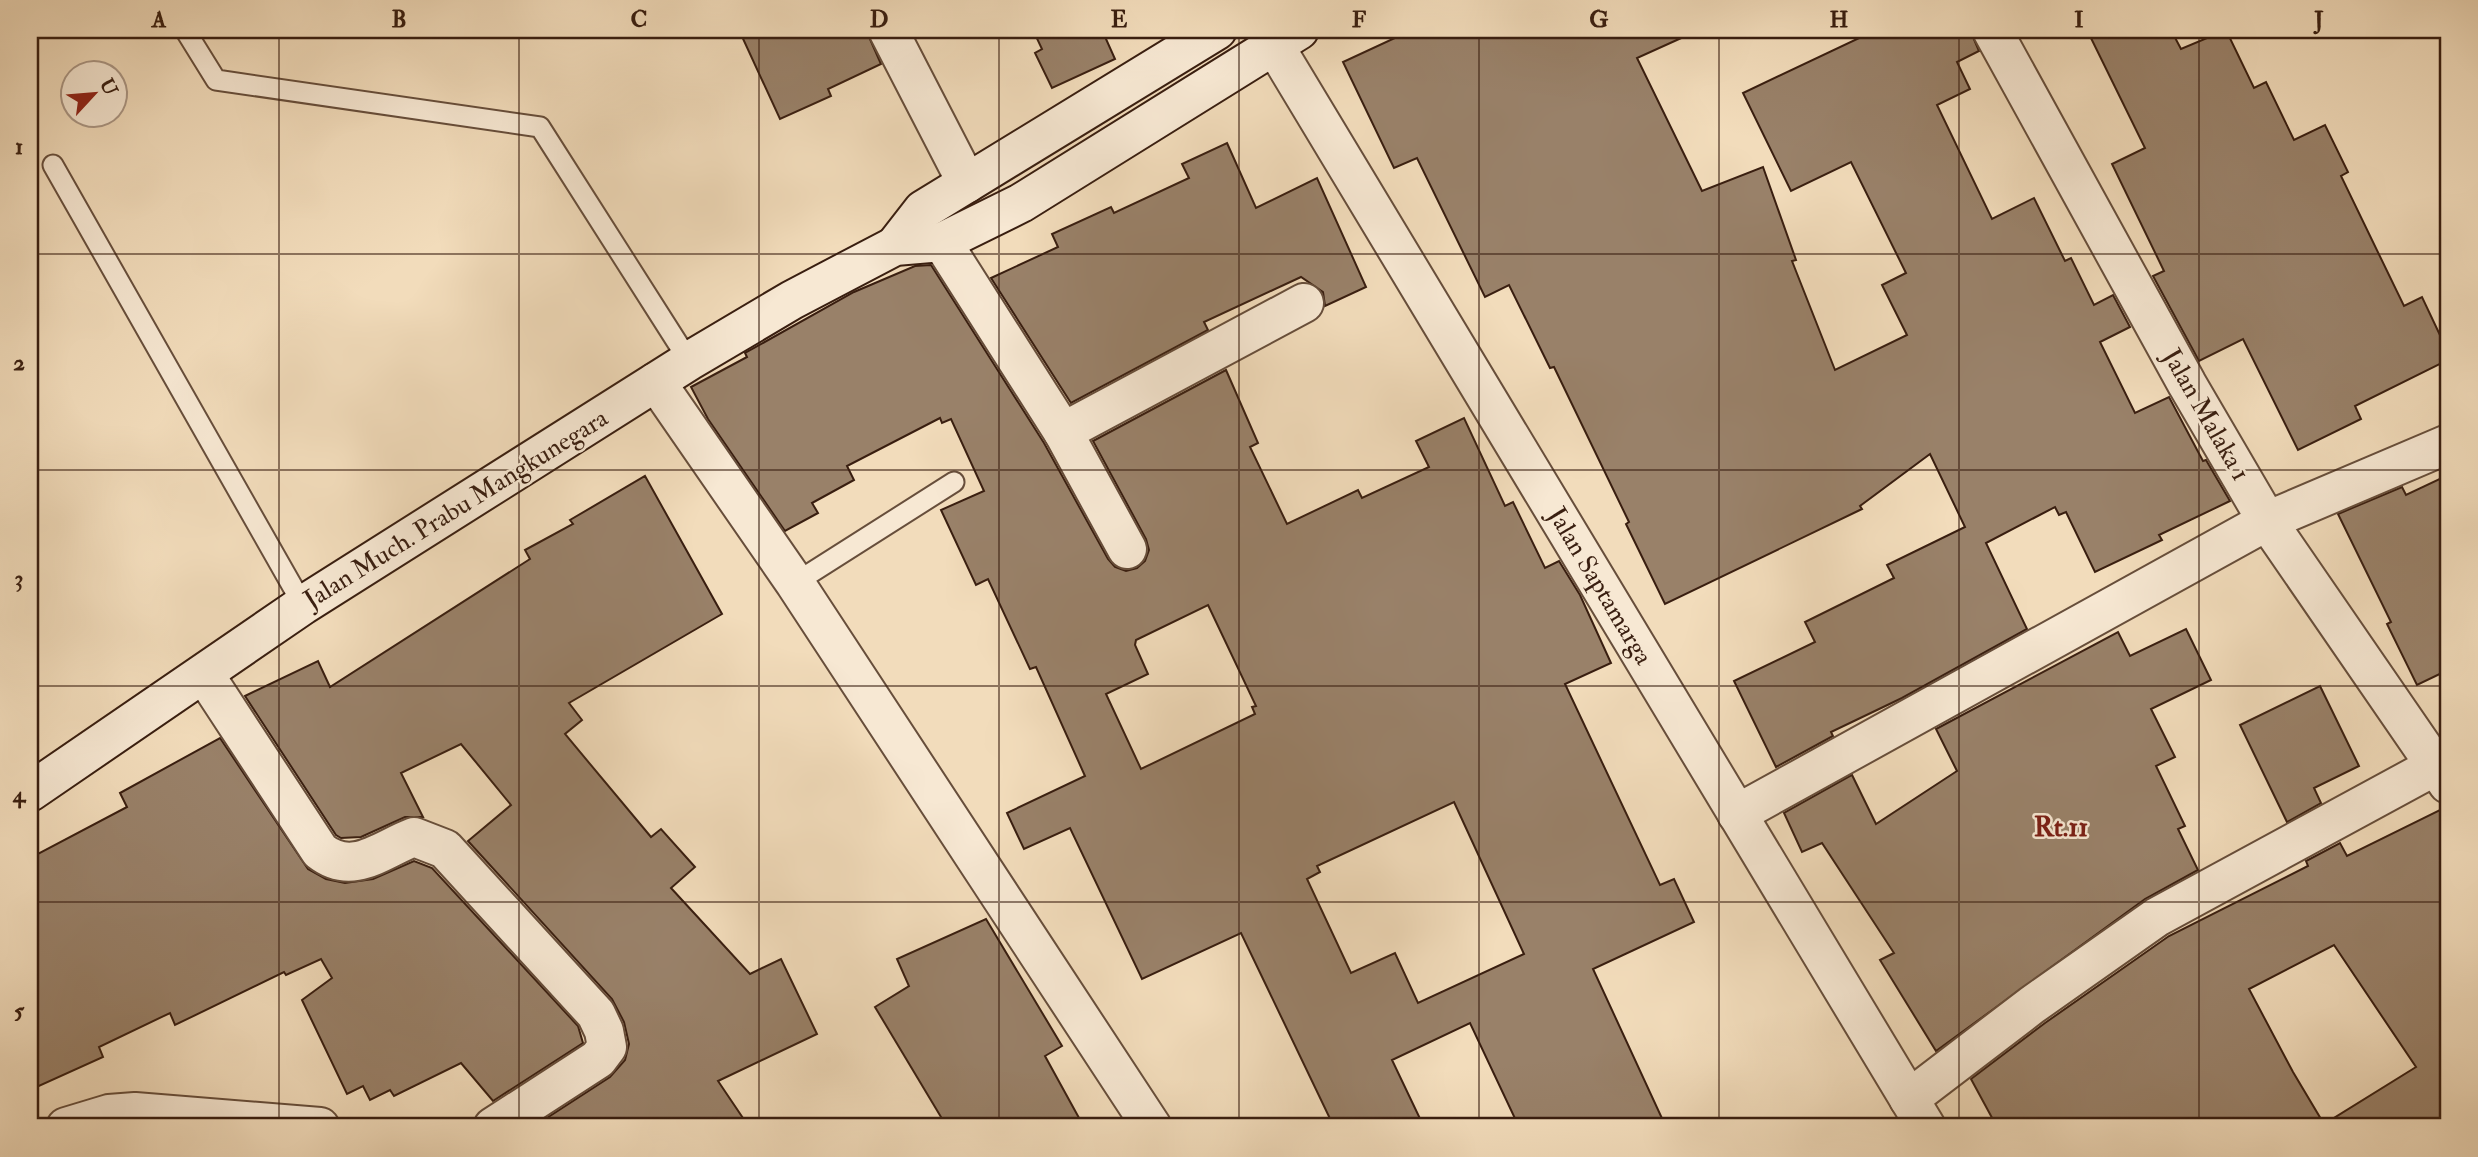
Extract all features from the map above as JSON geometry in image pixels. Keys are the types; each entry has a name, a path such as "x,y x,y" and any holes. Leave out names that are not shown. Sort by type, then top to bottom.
{"street":[{"path":"888,30 967,183"},
{"name":"Jalan Much. Prabu Mangkunegara","path":"895,246 923,210 1217,30"},
{"name":"Jalan Malaka 1","path":"1992,30 2187,384 2267,521 2442,770"},
{"name":"Jalan Much. Prabu Mangkunegara","path":"30,792 303,605 689,361 792,300 895,246 942,242 1021,203 1286,37"},
{"name":"Jalan Saptamarga","path":"1286,37 1737,814 1918,1113"},
{"path":"942,242 1063,432 1127,549"},
{"path":"1063,432 1304,303"},
{"path":"656,382 795,583 1152,1127"},
{"path":"1737,814 2267,521 2448,444"},
{"path":"204,674 320,851 333,862 351,863 372,857 414,837 429,840 445,849 596,1014 604,1031 607,1047 598,1059 493,1127"},
{"path":"1918,1113 2032,1005 2157,917 2442,770"},
{"path":"66,1127 109,1114 135,1112 320,1127"}],"lane":[{"path":"185,30 216,79 540,127 689,361"},
{"path":"53,165 303,605"},
{"path":"795,583 954,482"}],"building":[{"path":"739,30 866,30 881,64 828,89 831,96 780,119"},
{"path":"1033,30 1102,30 1115,59 1052,88 1035,53 1042,49"},
{"path":"1412,30 1699,30 1637,58 1702,191 1763,167 1796,260 1792,261 1835,370 1907,335 1882,285 1906,273 1851,162 1791,191 1743,93 1876,30 1970,30 1979,51 1957,62 1970,89 1937,105 1992,219 2034,198 2065,261 2071,258 2094,305 2113,295 2130,327 2100,342 2135,413 2169,397 2203,461 2206,460 2230,501 2159,535 2162,540 2095,572 2066,512 2059,515 2055,507 1986,543 2027,629 1902,698 1831,732 1833,736 1776,767 1734,681 1815,642 1805,622 1894,578 1887,565 1965,527 1930,454 1860,506 1862,509 1665,604 1626,524 1629,522 1554,367 1550,368 1509,285 1485,297 1417,158 1394,168 1343,62"},
{"path":"2087,30 2171,30 2181,49 2226,30 2254,88 2266,82 2294,140 2325,125 2348,172 2341,176 2404,306 2422,297 2448,352 2448,360 2355,406 2361,419 2298,450 2243,339 2199,361 2153,276 2164,271 2112,164 2145,148"},
{"path":"1227,143 1256,208 1317,178 1366,287 1325,306 1323,292 1301,277 1204,322 1208,330 1071,403 991,278 1058,247 1052,234 1111,207 1114,213 1189,178 1182,164"},
{"path":"931,265 1044,443 1108,559 1115,567 1126,571 1137,568 1145,561 1149,550 1146,539 1093,441 1226,370 1258,443 1250,447 1287,524 1358,490 1362,498 1429,467 1416,441 1464,418 1505,506 1513,502 1545,568 1559,561 1580,595 1611,663 1565,684 1660,885 1674,879 1694,922 1593,969 1666,1127 1519,1127 1470,1023 1392,1060 1424,1127 1334,1127 1241,933 1142,979 1070,828 1024,849 1007,813 1085,776 1036,667 1030,669 988,579 976,585 941,510 984,491 951,419 942,423 940,418 847,466 854,480 812,503 818,513 785,531 708,419 691,387 747,357 745,353 854,292 915,266","holes":["1208,605 1256,706 1252,707 1255,714 1141,769 1106,694 1148,674 1135,645 1136,640","1454,802 1524,954 1418,1003 1395,953 1351,973 1307,879 1320,872 1317,866"]},
{"path":"2448,475 2448,670 2417,685 2387,624 2391,622 2338,514 2402,487 2406,495"},
{"path":"645,476 722,614 569,703 582,720 565,734 651,837 661,829 695,867 671,888 750,974 781,959 817,1034 718,1081 749,1127 533,1127 610,1077 625,1060 629,1044 624,1022 612,999 468,841 511,805 461,744 401,773 423,817 405,817 361,837 341,838 336,835 245,696 318,661 330,687 530,559 525,550 573,524 570,520"},
{"path":"2186,629 2211,680 2151,709 2175,757 2156,766 2185,826 2178,829 2198,870 2145,899 1936,1051 1880,960 1894,953 1822,843 1802,852 1784,813 1852,775 1876,824 1957,771 1936,729 2118,632 2130,656"},
{"path":"2320,686 2359,766 2314,788 2321,803 2287,822 2240,725"},
{"path":"220,738 308,869 326,879 345,883 373,879 414,861 432,868 578,1026 583,1043 493,1101 461,1063 394,1096 390,1090 370,1100 363,1086 347,1094 302,1000 332,978 321,959 286,975 284,972 175,1025 170,1013 99,1047 103,1057 30,1090 30,858 127,807 120,793"},
{"path":"2448,806 2448,1127 1997,1127 1971,1079 2169,936 2308,866 2306,861 2340,843 2347,856","holes":["2334,945 2416,1067 2324,1124 2249,989"]},
{"path":"986,919 1062,1046 1045,1056 1084,1127 947,1127 875,1007 909,986 897,959"}],"district":[{"name":"Rt.11","path":"2061,827"}]}
